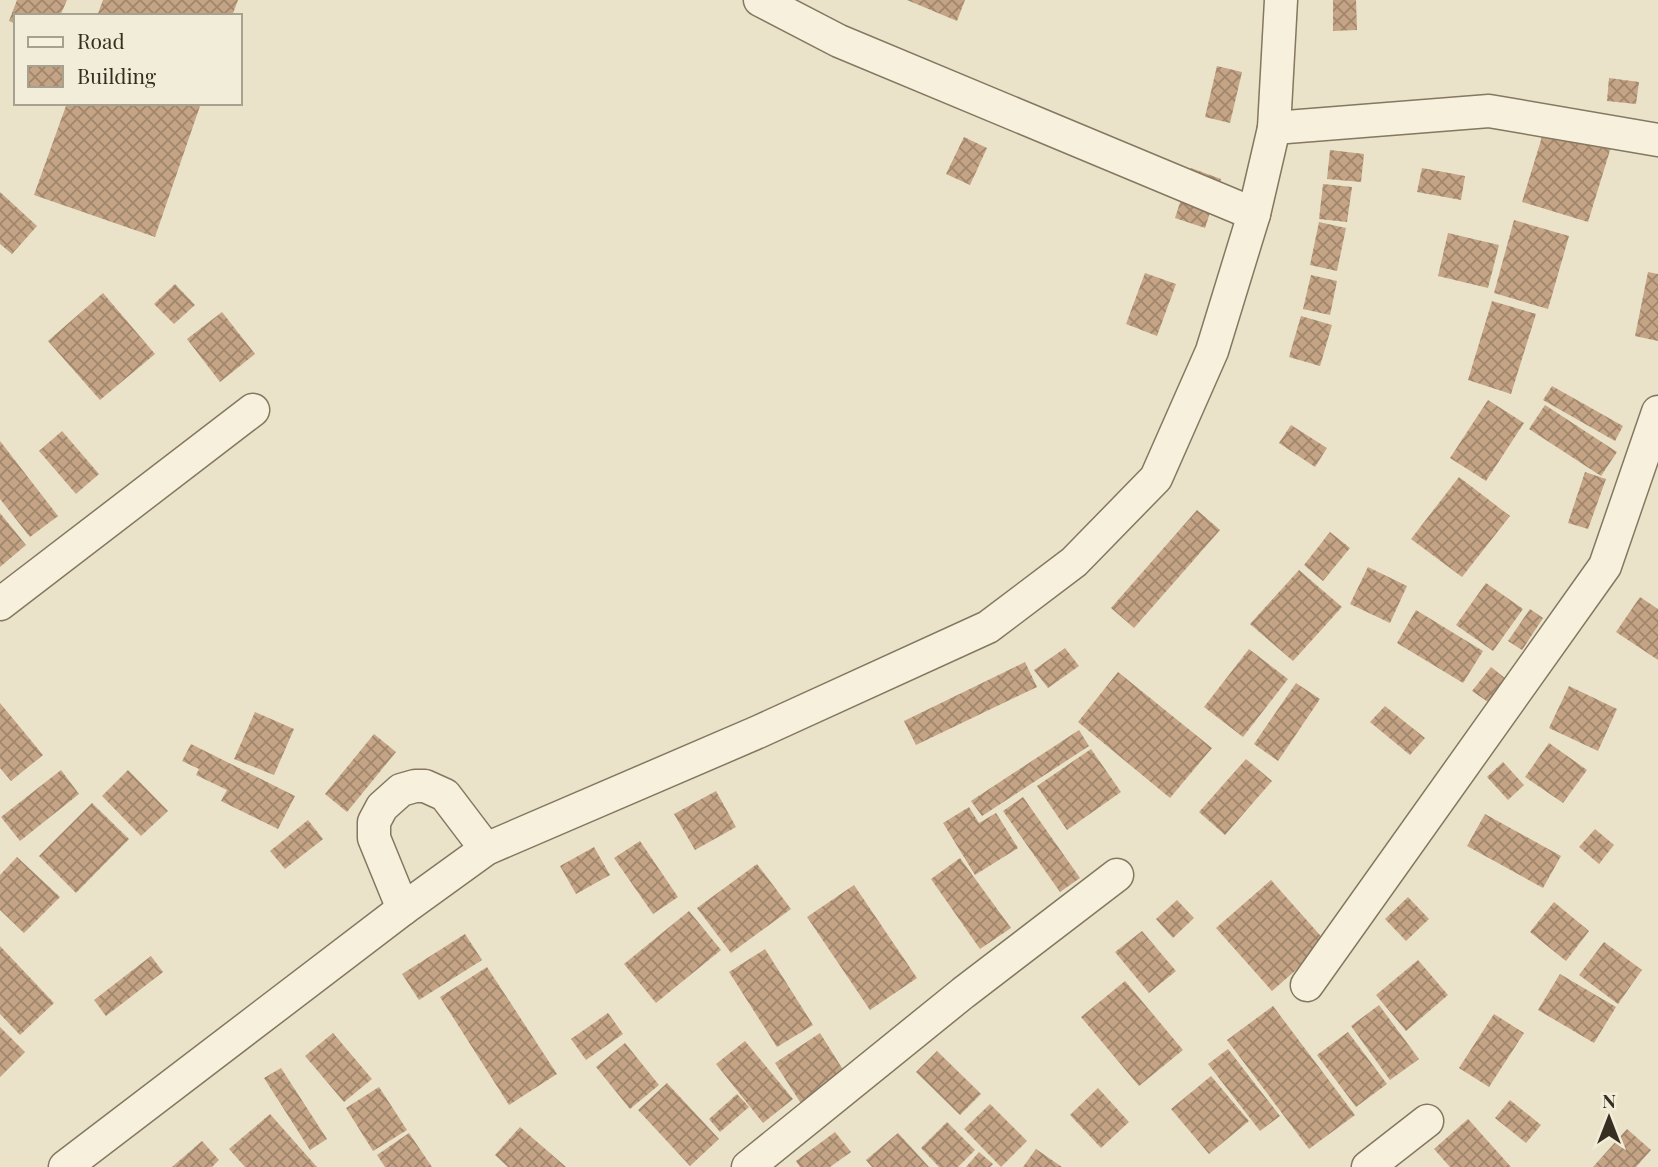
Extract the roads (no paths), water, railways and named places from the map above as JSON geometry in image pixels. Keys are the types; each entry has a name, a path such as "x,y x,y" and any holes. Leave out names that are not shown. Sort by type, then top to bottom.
{"street":[{"path":"760,0 839,41 1254,214"},
{"path":"65,1167 403,909 486,849 758,732 988,627 1074,562 1156,478 1212,351 1254,214 1274,128 1282,0"},
{"path":"1274,128 1489,111 1658,140"},
{"path":"0,604 253,410"},
{"path":"1307,985 1605,566 1658,412"},
{"path":"403,909 374,838 374,822 382,807 401,790 425,786 445,795 486,849"},
{"path":"748,1167 963,993 1117,875"},
{"path":"1368,1167 1427,1121"}]}
